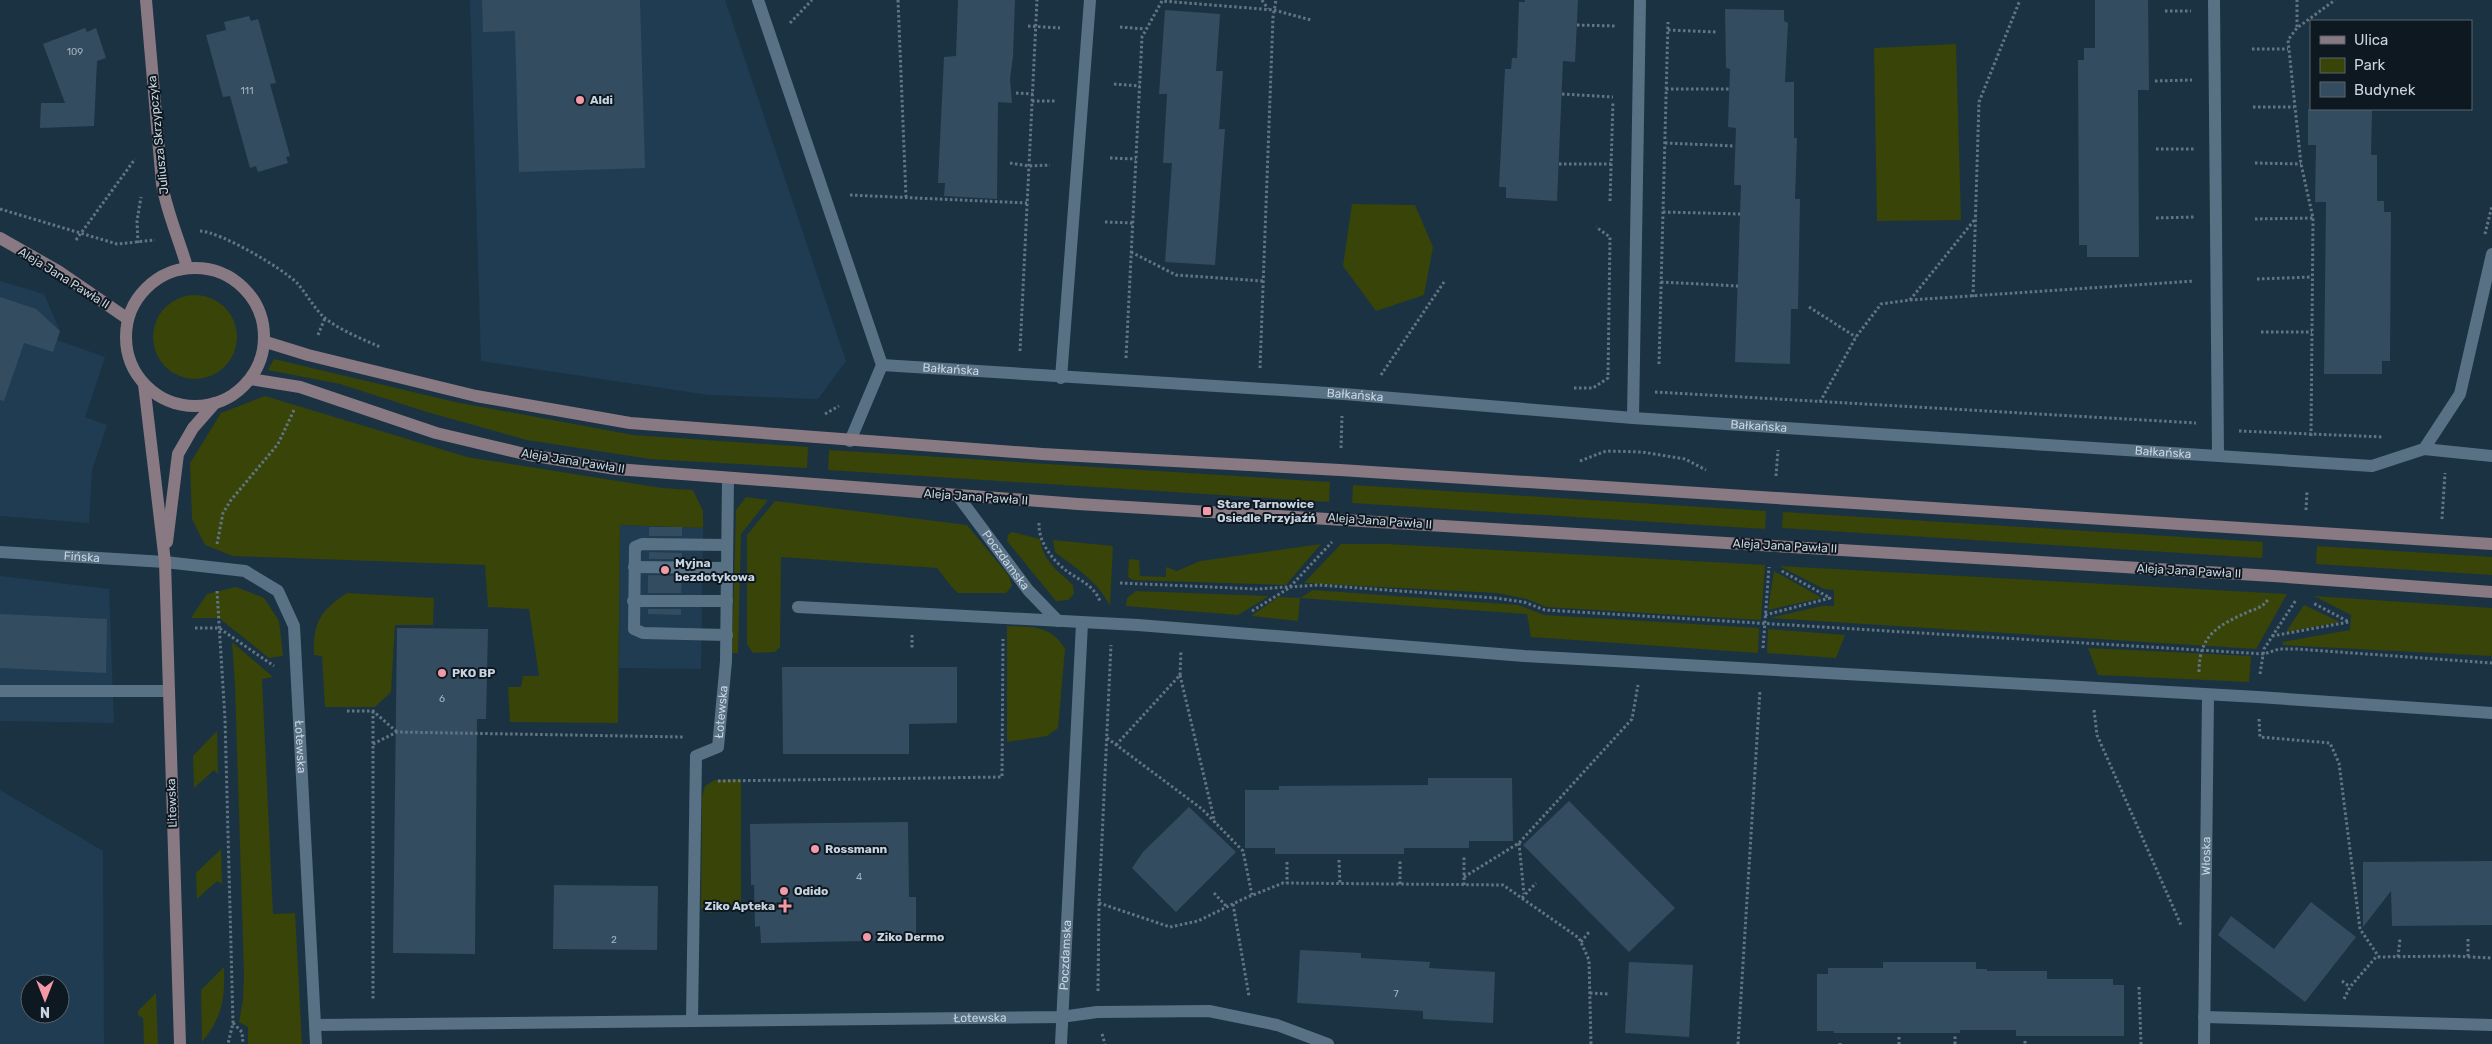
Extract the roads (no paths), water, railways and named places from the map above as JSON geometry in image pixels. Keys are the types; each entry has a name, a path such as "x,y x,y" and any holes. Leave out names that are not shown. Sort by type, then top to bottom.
{"street":[{"name":"Juliusza Skrzypczyka","path":"146,0 162,184 167,211 178,236 187,268"},
{"path":"758,0 882,366 850,441"},
{"path":"1060,378 1090,0"},
{"path":"2214,0 2218,455"},
{"path":"1633,418 1640,1"},
{"name":"Aleja Jana Pawła II","path":"0,238 58,271 128,319"},
{"path":"2492,254 2460,394 2424,449 2492,456"},
{"path":"187,268 209,268 230,276 247,291 260,310 266,342 250,379 239,391 215,403 188,406 163,399 144,384 131,365 126,342 128,319 140,294 161,276 187,268"},
{"path":"266,342 308,355 476,396 630,423 850,441 2492,544"},
{"name":"Bałkańska","path":"882,366 1344,394 1633,418 1780,426 2372,466 2424,449"},
{"name":"Aleja Jana Pawła II","path":"250,379 300,386 436,433 529,455 616,469 958,496 2273,576 2492,592"},
{"name":"Litewska","path":"144,384 165,562 180,1044"},
{"name":"Litewska","path":"165,562 178,454 193,428 215,403"},
{"name":"Łotewska","path":"692,1021 696,756 718,747 727,635 728,478"},
{"name":"Poczdamska","path":"958,496 1028,590 1058,621"},
{"path":"727,545 642,544 635,547 633,602 634,629 643,633 727,635"},
{"name":"Fińska","path":"0,552 165,562"},
{"name":"Łotewska","path":"165,562 245,572 278,592 294,626 316,1044"},
{"path":"634,567 727,568"},
{"path":"633,602 727,602"},
{"path":"798,607 1082,622 1524,656 2492,713"},
{"name":"Poczdamska","path":"1061,1017 1082,622"},
{"path":"0,691 169,691"},
{"name":"Włoska","path":"2203,696 2204,1044"},
{"path":"1061,1044 1061,1017 1097,1012 1209,1011 1277,1024 1328,1044"},
{"name":"Łotewska","path":"315,1025 1061,1017"},
{"path":"2204,1017 2492,1025"}],"place":[{"name":"Aldi","path":"580,100"},
{"name":"Stare Tarnowice Osiedle Przyjaźń","path":"1207,511"},
{"name":"Myjna bezdotykowa","path":"665,570"},
{"name":"PKO BP","path":"442,673"},
{"name":"Rossmann","path":"815,849"},
{"name":"Odido","path":"784,891"},
{"name":"Ziko Apteka","path":"785,906"},
{"name":"Ziko Dermo","path":"867,937"}]}
